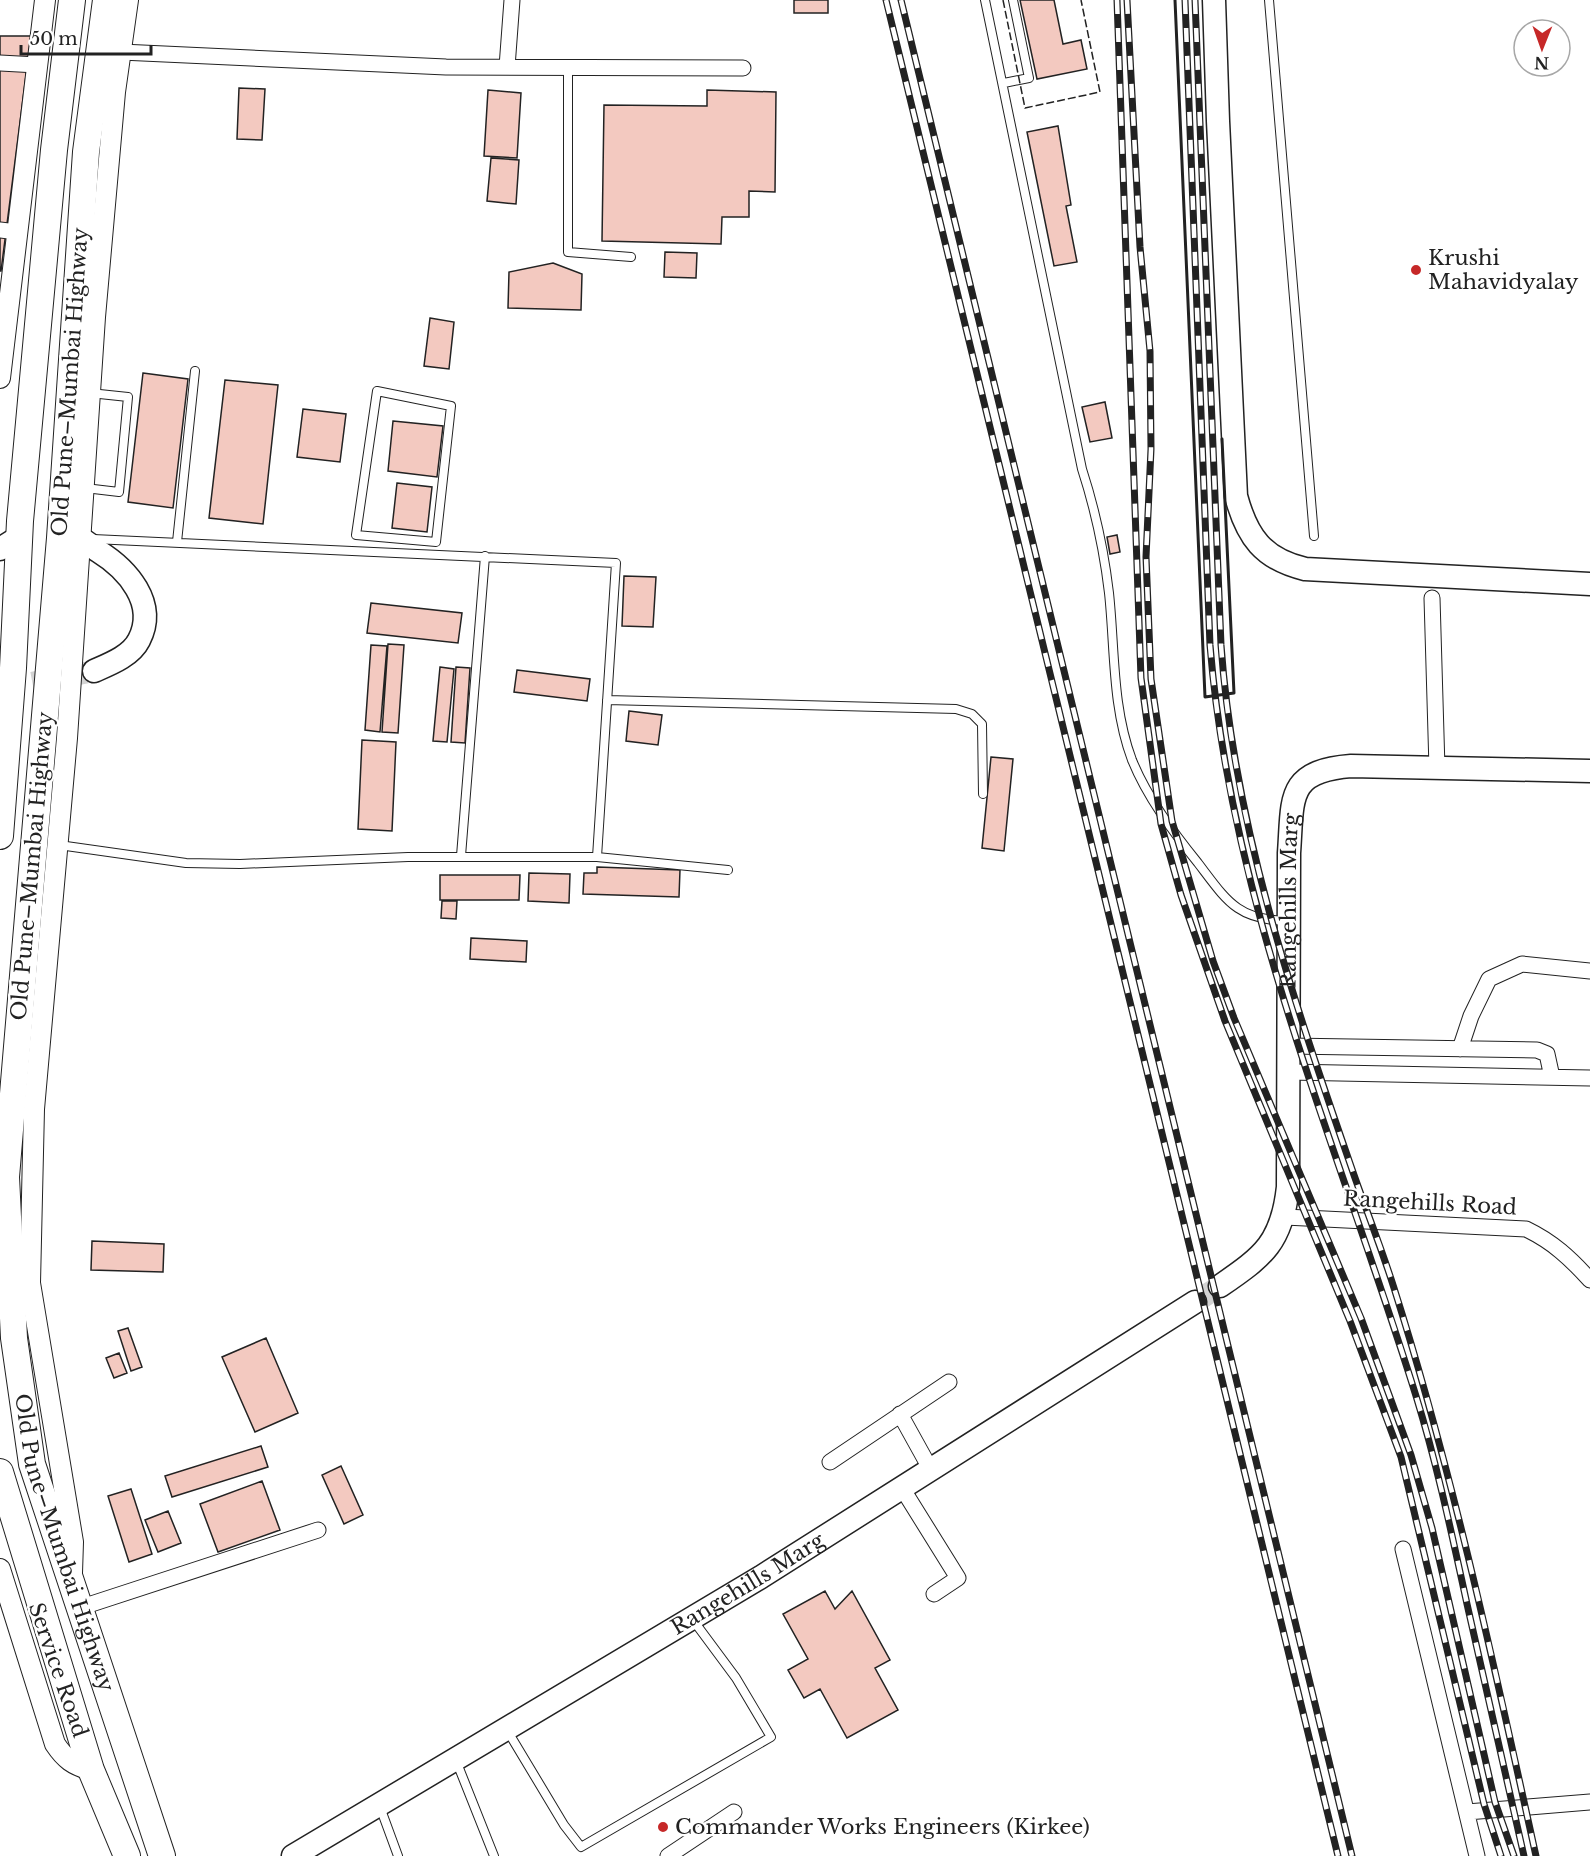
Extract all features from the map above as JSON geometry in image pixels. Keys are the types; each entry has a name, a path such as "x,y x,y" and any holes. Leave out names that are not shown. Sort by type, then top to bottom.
{"highway":[{"name":"Old Pune–Mumbai Highway","path":"0,836 10,543 72,0"},
{"name":"Old Pune–Mumbai Highway","path":"106,0 86,152 70,538 6,1177 14,1338 32,1464 162,1856"},
{"name":"Old Pune–Mumbai Highway","path":"0,1472 91,1770 127,1856"}],"main road":[{"path":"1214,0 1236,496 1242,519 1254,538 1267,553 1284,564 1305,569 1590,584"},
{"path":"70,538 115,562 133,580 143,609 143,628 139,641 126,654 94,670"},
{"name":"Rangehills Marg","path":"1220,1286 1250,1266 1273,1242 1285,1217 1288,1187 1292,806 1298,787 1310,774 1330,768 1590,771"},
{"name":"Rangehills Marg","path":"293,1856 692,1618 931,1470 1195,1302"}],"street":[{"path":"0,378 9,231 37,65 45,0"},
{"path":"71,1583 73,1542 30,1283 34,1109 57,845 70,538 83,488 121,52 128,0"},
{"path":"507,67 512,0"},
{"path":"121,52 327,64 743,68"},
{"path":"0,63 37,65"},
{"path":"1432,598 1437,768"},
{"path":"1460,1049 1471,1016 1489,979 1522,964 1590,971"},
{"path":"1289,1046 1543,1052 1549,1059 1552,1077"},
{"path":"1289,1072 1590,1078"},
{"name":"Rangehills Road","path":"1285,1217 1526,1229 1564,1251 1590,1280"},
{"path":"830,1462 950,1382"},
{"path":"900,1414 931,1470"},
{"path":"902,1488 958,1578 934,1594"},
{"path":"79,1608 318,1530"},
{"path":"1403,1549 1478,1856"},
{"name":"Service Road","path":"0,1569 55,1744 64,1758 74,1766 91,1770"},
{"path":"1467,1812 1590,1802"},
{"path":"668,1856 734,1812"}],"lane":[{"path":"985,0 1082,469 1093,502 1108,590 1121,723 1132,760 1151,798 1224,897 1247,915 1265,921 1289,921"},
{"path":"1004,83 1029,78 1013,0"},
{"path":"1269,0 1314,536"},
{"path":"568,68 568,252 631,257"},
{"path":"177,542 195,371"},
{"path":"434,554 436,543 452,406 377,391 356,535 436,543"},
{"path":"83,488 119,492 128,397 90,393"},
{"path":"70,538 616,563 597,857"},
{"path":"461,856 485,556"},
{"path":"607,700 956,709 972,714 982,724 983,794"},
{"path":"57,845 186,862 240,864 461,856 597,857 728,870"},
{"path":"506,1729 564,1825 581,1846 771,1737 736,1678 692,1618"},
{"path":"456,1760 494,1856"},
{"path":"380,1806 399,1856"}],"building":[{"path":"794,0 828,0 828,13 794,13"},
{"path":"1020,0 1054,0 1063,44 1081,40 1087,69 1037,79"},
{"path":"0,36 31,36 1,271 0,271"},
{"path":"239,88 265,89 262,140 237,139"},
{"path":"488,90 521,93 517,158 484,156"},
{"path":"707,90 776,92 775,192 749,191 749,217 722,217 721,244 602,241 604,105 707,106"},
{"path":"1058,126 1071,205 1066,206 1077,262 1054,266 1027,132"},
{"path":"491,158 519,160 516,204 487,201"},
{"path":"665,252 697,253 696,278 664,277"},
{"path":"553,263 582,274 581,310 508,308 509,272"},
{"path":"430,318 454,322 449,369 424,366"},
{"path":"143,373 188,379 173,508 128,502"},
{"path":"225,380 278,385 263,524 209,518"},
{"path":"1105,402 1112,438 1090,442 1082,407"},
{"path":"303,409 346,414 340,462 297,457"},
{"path":"393,421 443,426 437,477 388,471"},
{"path":"397,483 432,487 427,532 392,528"},
{"path":"1117,535 1120,552 1110,554 1107,537"},
{"path":"624,576 656,577 653,627 622,626"},
{"path":"371,603 462,613 458,643 367,633"},
{"path":"388,644 404,645 398,733 382,732"},
{"path":"371,645 387,646 380,732 365,730"},
{"path":"440,667 454,669 447,742 433,741"},
{"path":"456,667 470,668 465,743 451,742"},
{"path":"517,670 590,679 587,701 514,692"},
{"path":"629,711 662,715 658,745 626,741"},
{"path":"362,740 396,742 392,831 358,829"},
{"path":"991,757 1013,759 1004,851 982,848"},
{"path":"597,867 680,870 679,897 583,894 584,873 597,873"},
{"path":"529,873 570,874 569,903 528,901"},
{"path":"440,875 520,875 519,900 440,900"},
{"path":"442,901 457,901 456,919 441,918"},
{"path":"471,938 527,941 526,962 470,959"},
{"path":"92,1241 164,1244 163,1272 91,1270"},
{"path":"128,1328 142,1367 131,1371 118,1331"},
{"path":"266,1338 298,1413 255,1432 222,1357"},
{"path":"119,1353 127,1373 114,1378 106,1358"},
{"path":"261,1446 268,1467 172,1497 165,1476"},
{"path":"341,1466 363,1515 344,1524 322,1475"},
{"path":"262,1481 280,1530 218,1552 200,1504"},
{"path":"131,1489 152,1554 129,1562 108,1496"},
{"path":"168,1511 181,1543 158,1552 145,1520"},
{"path":"825,1591 835,1609 852,1591 890,1660 875,1668 898,1710 847,1738 820,1689 804,1698 788,1670 808,1659 783,1614"}],"tunnel":[{"path":"0,689 94,671"},
{"path":"1195,1302 1220,1286"}],"railway":[{"path":"886,0 1338,1856"},
{"path":"901,0 1352,1856"},
{"path":"1117,0 1141,678 1161,824 1181,895 1225,1021 1350,1321 1401,1457 1484,1804 1501,1856"},
{"path":"1127,0 1140,247 1150,351 1151,449 1146,557 1151,679 1172,821 1213,961 1234,1018 1361,1318 1411,1455 1432,1528 1495,1802 1514,1856"},
{"path":"1185,0 1210,645 1222,742 1240,838 1264,932 1292,1026 1386,1303 1431,1447 1524,1856"},
{"path":"1195,0 1221,645 1228,713 1239,781 1253,848 1289,980 1389,1274 1435,1428 1471,1570 1536,1856"}],"fence":[{"path":"1003,0 1025,108 1100,92 1081,0"}],"wall":[{"path":"1175,0 1205,697 1234,693 1222,439"}],"place":[{"name":"Krushi Mahavidyalay","path":"1416,270"},
{"name":"Commander Works Engineers (Kirkee)","path":"663,1827"}]}
